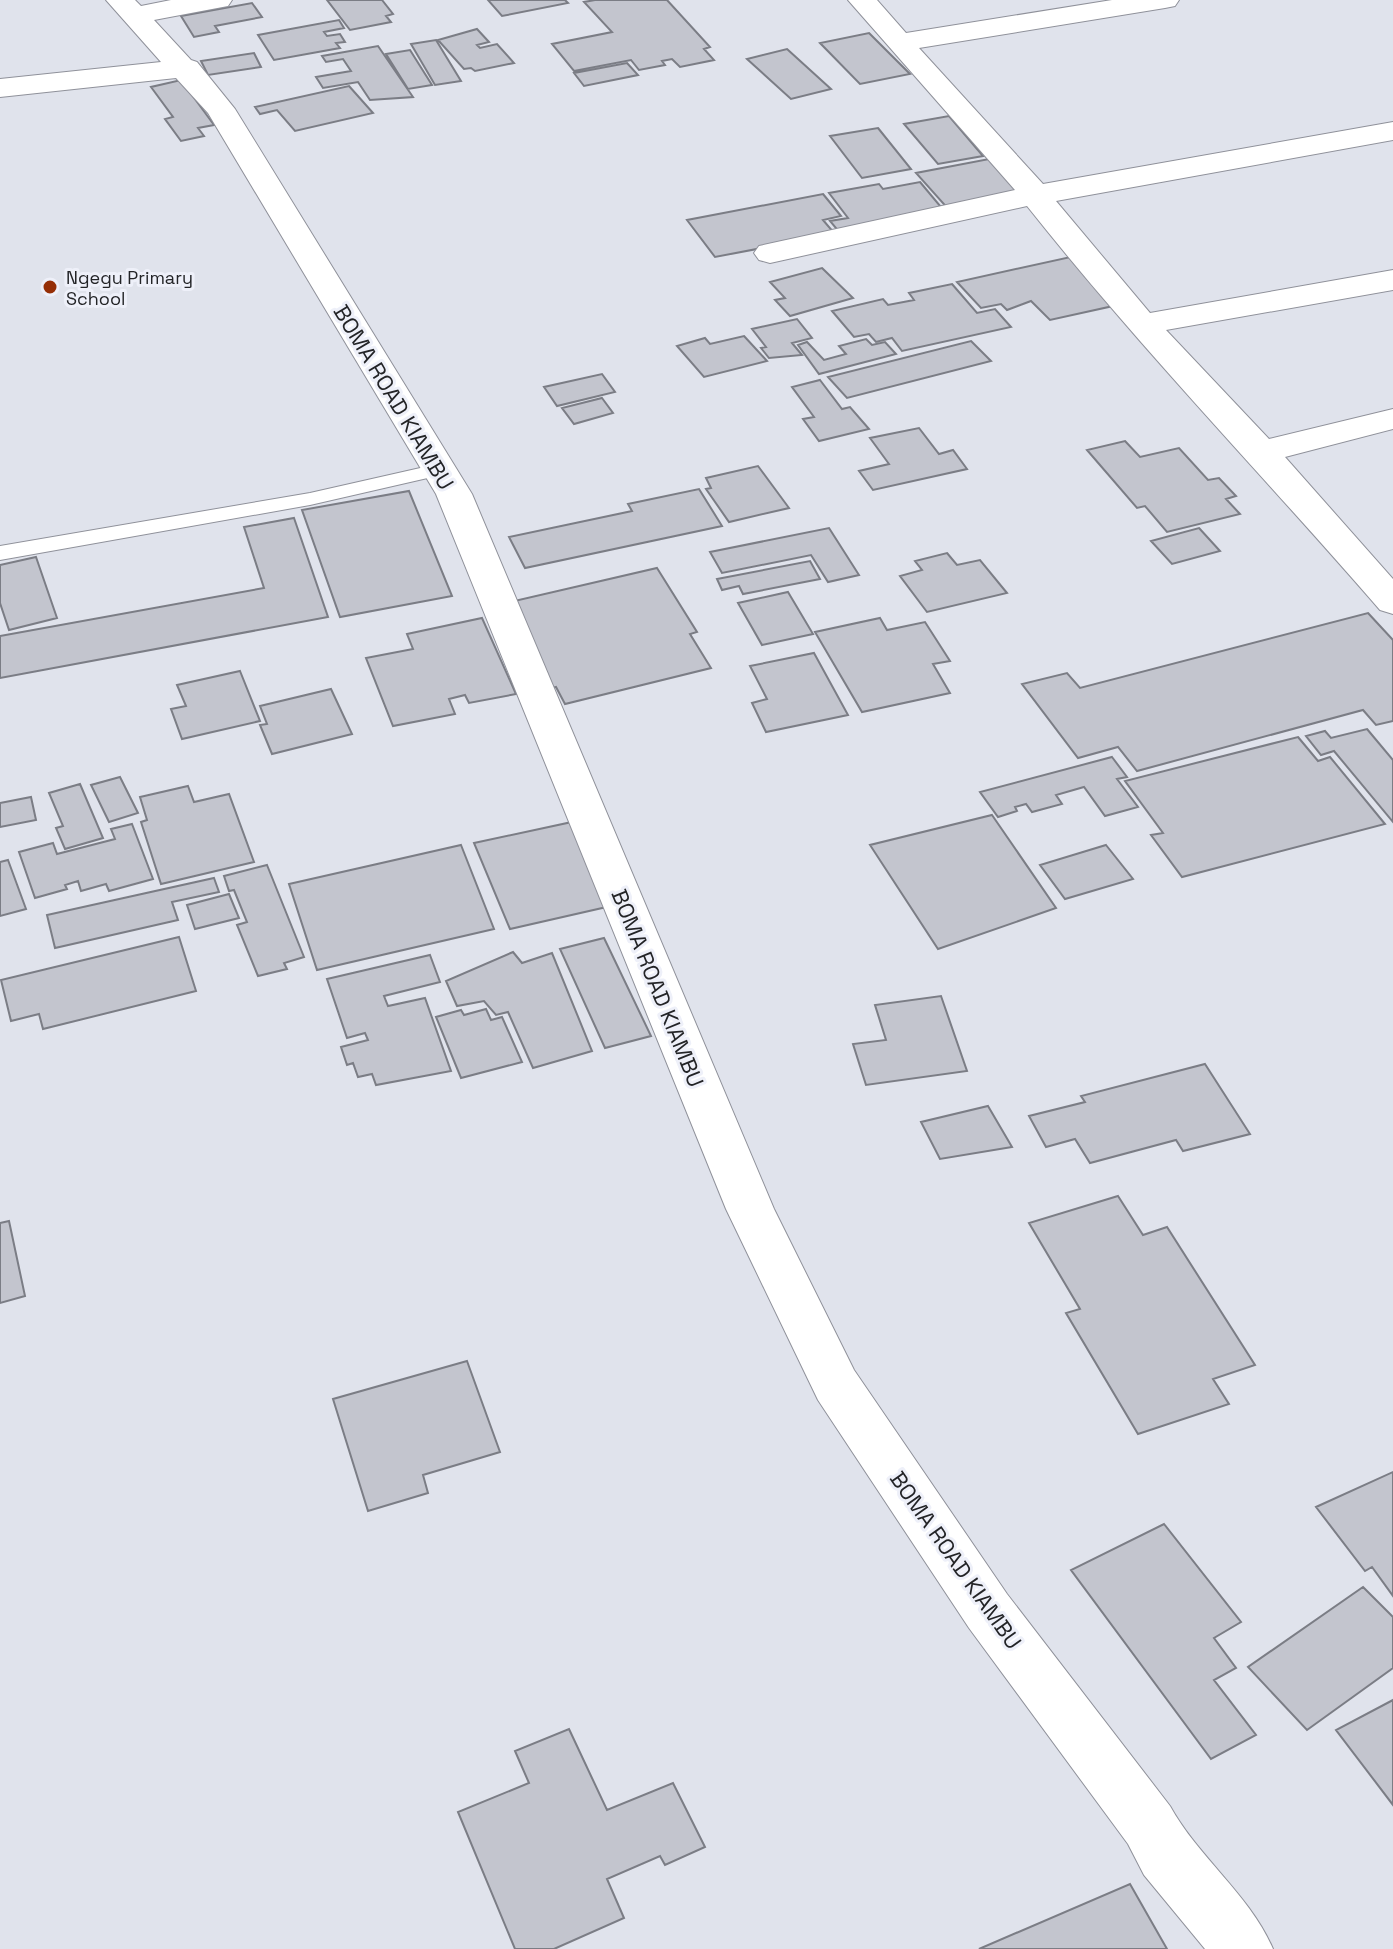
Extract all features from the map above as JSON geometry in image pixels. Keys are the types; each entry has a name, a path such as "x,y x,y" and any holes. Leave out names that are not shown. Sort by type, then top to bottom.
{"street":[{"path":"128,8 218,0"},
{"path":"862,0 1035,195 1142,324 1261,452 1393,602"},
{"path":"901,42 1165,0"},
{"name":"BOMA ROAD KIAMBU","path":"128,8 187,68 220,109 454,494 750,1209 836,1385 988,1611 1149,1825 1165,1855 1243,1949"},
{"path":"0,88 187,68"},
{"path":"770,253 1035,195 1393,131"},
{"path":"1142,324 1393,280"},
{"path":"1261,452 1393,419"}],"lane":[{"path":"0,553 310,499 438,470"}],"building":[{"path":"327,0 382,0 393,14 386,16 391,22 350,30"},
{"path":"488,0 565,0 568,3 502,16"},
{"path":"667,0 710,47 704,49 714,60 680,67 672,59 662,61 665,65 639,70 631,60 574,71 552,44 612,32 584,2"},
{"path":"252,3 262,17 215,26 219,32 194,37 181,16"},
{"path":"339,20 344,28 324,32 327,36 340,34 345,42 336,43 340,48 274,60 258,35"},
{"path":"477,29 489,42 477,45 480,48 497,44 514,63 475,71 464,69 438,40"},
{"path":"869,33 910,74 860,84 820,43"},
{"path":"436,40 461,81 435,85 411,44"},
{"path":"378,46 413,97 370,100 358,82 323,88 316,77 351,71 343,59 326,62 322,56"},
{"path":"787,49 831,89 791,99 747,59"},
{"path":"410,50 432,85 408,89 386,54"},
{"path":"254,53 261,67 208,75 201,61"},
{"path":"627,63 638,75 584,86 574,73"},
{"path":"181,80 214,125 198,128 204,136 181,141 165,119 173,117 151,87"},
{"path":"349,86 373,113 295,131 277,110 260,114 255,107"},
{"path":"949,116 983,156 938,164 904,124"},
{"path":"878,128 911,169 862,178 830,136"},
{"path":"989,159 1023,195 950,211 916,173"},
{"path":"920,182 946,213 840,233 830,221 848,218 829,193 879,184 883,189"},
{"path":"823,194 841,216 823,220 835,234 715,257 687,220"},
{"path":"1075,256 1113,306 1050,320 1031,301 1007,310 1001,304 981,308 957,282"},
{"path":"822,268 853,298 790,316 775,300 785,298 770,282"},
{"path":"952,284 977,313 995,309 1011,327 902,351 892,338 876,342 869,334 854,337 832,311 883,299 888,305 914,300 909,293"},
{"path":"797,319 812,338 792,343 802,355 769,358 761,348 766,347 752,329"},
{"path":"744,336 767,361 704,377 677,346 705,338 710,344"},
{"path":"866,339 872,345 885,342 896,354 819,374 798,345 807,342 824,360 846,354 839,346"},
{"path":"971,341 991,361 847,398 828,377"},
{"path":"602,374 615,392 557,406 544,387"},
{"path":"820,380 842,409 850,407 869,429 819,441 803,419 814,417 792,387"},
{"path":"602,398 613,413 574,424 562,408"},
{"path":"919,428 939,454 953,450 967,469 873,490 859,471 889,464 870,438"},
{"path":"1125,441 1140,457 1179,448 1208,480 1219,478 1236,496 1226,499 1240,514 1167,532 1145,506 1137,508 1087,450"},
{"path":"758,466 789,508 729,522 706,489 711,488 706,478"},
{"path":"699,489 722,526 525,568 509,537 632,511 628,504"},
{"path":"409,491 452,596 340,617 302,510"},
{"path":"294,518 328,617 0,678 0,636 264,588 244,527"},
{"path":"829,528 859,575 828,582 811,555 722,573 710,552"},
{"path":"1199,528 1220,551 1172,564 1151,541"},
{"path":"947,553 957,565 980,560 1007,593 927,612 900,576 922,570 915,561"},
{"path":"36,557 57,618 9,630 0,603 0,565"},
{"path":"810,561 820,579 743,594 739,586 722,590 717,579"},
{"path":"657,568 697,632 690,634 711,668 565,704 556,687 552,688 506,603"},
{"path":"788,592 813,634 762,645 738,603"},
{"path":"1368,613 1393,640 1393,721 1376,725 1363,710 1137,771 1118,747 1078,758 1022,684 1067,673 1080,688"},
{"path":"482,618 516,694 469,703 465,695 449,699 455,714 393,726 366,658 413,649 407,634"},
{"path":"880,618 887,630 925,622 950,661 933,664 950,693 862,712 815,632"},
{"path":"814,653 848,715 766,732 752,703 767,699 750,666"},
{"path":"240,671 260,721 182,739 171,709 186,706 177,685"},
{"path":"331,689 352,734 272,754 260,725 267,724 260,706"},
{"path":"1367,729 1393,760 1393,822 1334,751 1321,755 1306,736 1325,731 1331,738"},
{"path":"1298,737 1318,761 1330,757 1385,824 1182,877 1151,835 1163,833 1125,781"},
{"path":"1112,757 1127,777 1117,779 1138,807 1105,816 1084,787 1056,795 1062,804 1032,812 1026,804 1015,807 1017,811 998,817 980,792"},
{"path":"120,777 138,813 109,822 91,785"},
{"path":"80,784 103,838 65,849 56,828 63,826 49,793"},
{"path":"188,786 194,802 229,794 254,862 161,884 141,822 147,820 140,797"},
{"path":"31,797 36,820 0,827 0,803"},
{"path":"992,815 1056,908 938,949 870,845"},
{"path":"572,822 611,906 510,929 474,843"},
{"path":"132,824 153,879 109,891 106,884 81,891 78,881 65,885 67,889 35,898 19,852 53,843 57,854 115,839 111,829"},
{"path":"461,845 494,929 317,970 289,884"},
{"path":"1106,845 1133,879 1065,899 1040,865"},
{"path":"8,860 26,909 0,916 0,862"},
{"path":"267,865 304,957 284,963 287,969 258,976 237,925 247,922 234,890 229,891 224,876"},
{"path":"214,878 219,892 172,902 178,920 55,948 47,915"},
{"path":"229,894 239,918 195,929 187,905"},
{"path":"179,937 196,991 43,1029 39,1014 11,1021 1,980"},
{"path":"604,938 651,1036 605,1048 560,949"},
{"path":"513,952 522,963 552,953 592,1051 533,1068 508,1012 496,1015 484,1001 457,1006 446,981"},
{"path":"430,955 440,982 384,996 388,1006 425,998 451,1071 376,1085 372,1074 358,1077 353,1063 347,1065 341,1047 368,1040 365,1033 347,1038 327,979"},
{"path":"941,996 967,1071 866,1085 853,1044 886,1040 875,1005"},
{"path":"486,1009 491,1020 502,1017 522,1062 461,1078 436,1017 461,1010 464,1015"},
{"path":"1205,1064 1250,1134 1183,1151 1176,1140 1090,1163 1075,1139 1046,1147 1029,1116 1085,1102 1081,1096"},
{"path":"988,1106 1012,1147 940,1159 921,1122"},
{"path":"1118,1196 1143,1235 1167,1227 1255,1365 1213,1379 1229,1404 1138,1434 1066,1313 1080,1309 1029,1223"},
{"path":"9,1221 25,1296 0,1303 0,1223"},
{"path":"467,1361 500,1452 423,1475 428,1493 368,1511 333,1399"},
{"path":"1393,1472 1393,1596 1372,1567 1365,1571 1316,1507"},
{"path":"1164,1524 1241,1622 1214,1638 1236,1668 1214,1680 1256,1735 1211,1759 1071,1570"},
{"path":"1363,1587 1393,1617 1393,1668 1307,1730 1248,1667"},
{"path":"1393,1700 1393,1805 1336,1730"},
{"path":"569,1729 607,1810 673,1783 705,1847 665,1865 660,1856 607,1879 624,1918 554,1949 515,1949 458,1812 529,1783 515,1751"},
{"path":"1130,1884 1167,1949 979,1949"}],"place":[{"name":"Ngegu Primary School","path":"50,287"}]}
